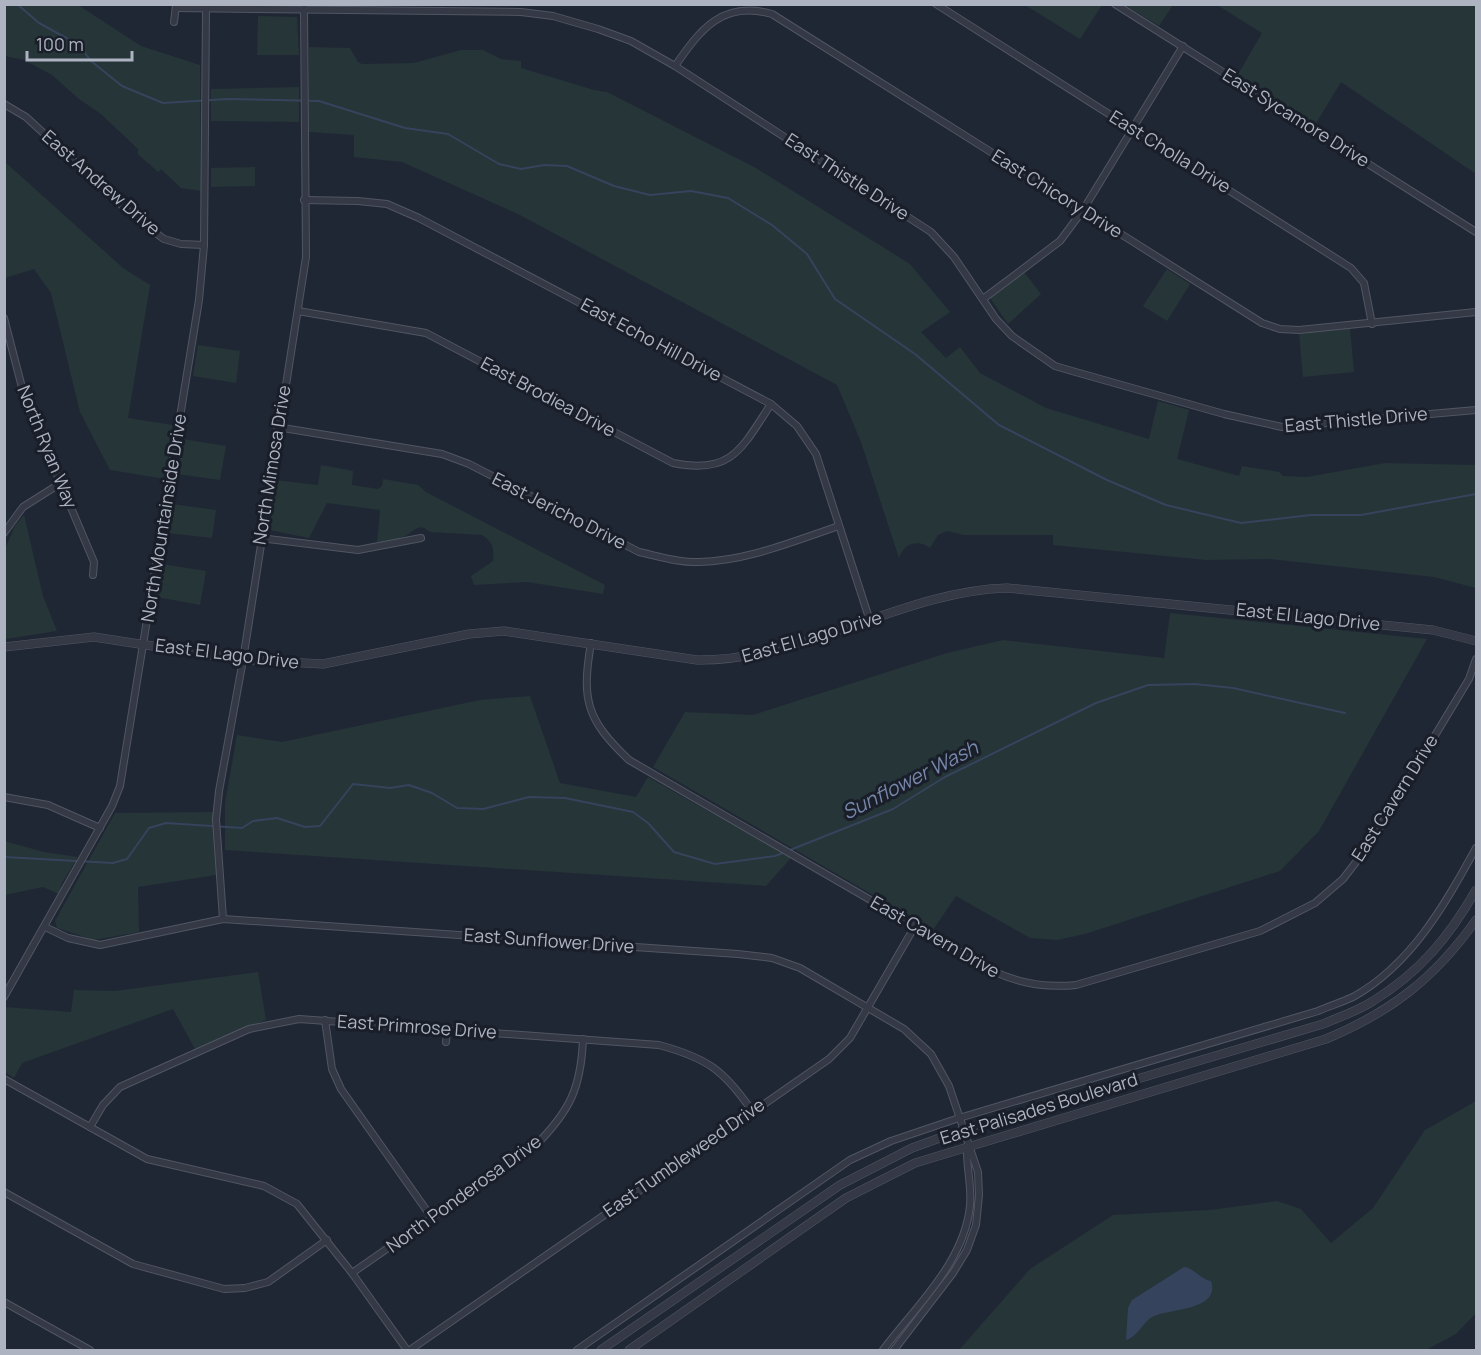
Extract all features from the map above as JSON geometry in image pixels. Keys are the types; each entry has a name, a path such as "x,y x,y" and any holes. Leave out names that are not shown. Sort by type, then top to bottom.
{"street":[{"name":"East Cholla Drive","path":"936,4 1351,268 1364,283 1372,324"},
{"name":"East Sycamore Drive","path":"1115,4 1476,232"},
{"name":"East Thistle Drive","path":"174,22 176,6 206,9 370,7 521,12 552,16 631,41 675,66 931,232 954,258 996,319 1012,336 1055,366 1264,425 1302,427 1476,410"},
{"name":"North Mountainside Drive","path":"4,996 100,828 120,786 199,300 204,245 206,9"},
{"name":"North Mimosa Drive","path":"223,919 216,819 306,257 304,9"},
{"name":"East Chicory Drive","path":"675,66 699,32 717,17 732,12 760,10 772,14 1270,326 1299,330 1476,312"},
{"path":"983,299 1060,241 1083,210 1183,46"},
{"name":"East Andrew Drive","path":"4,104 26,117 139,221 164,239 181,244 204,245"},
{"name":"East Echo Hill Drive","path":"304,200 387,204 419,218 771,404 797,426 816,454 870,621"},
{"name":"East Brodiea Drive","path":"298,311 426,333 673,463 696,468 719,463 734,455 745,444 771,404"},
{"name":"North Ryan Way","path":"4,318 25,399 93,562 93,575"},
{"name":"East Jericho Drive","path":"277,428 442,454 468,464 639,552 667,559 697,562 731,560 839,526"},
{"path":"4,533 23,507 61,483"},
{"path":"260,538 358,550 421,538"},
{"name":"East El Lago Drive","path":"4,647 94,637 243,660 323,664 469,634 504,631 697,660 729,660 768,654 961,594 1007,588 1422,629 1476,641"},
{"name":"East Cavern Drive","path":"591,643 585,677 589,708 604,736 629,760 1009,979 1039,986 1076,985 1280,923 1315,903 1343,879 1369,844 1468,679 1476,659"},
{"path":"4,797 48,805 100,828"},
{"path":"577,1350 850,1160 891,1142 959,1118 1308,1014 1353,997 1379,979 1416,945 1476,848"},
{"name":"East Palisades Boulevard","path":"601,1350 840,1185 912,1148 1323,1024 1372,1002 1416,969 1450,934 1476,890"},
{"name":"East Sunflower Drive","path":"45,927 68,938 100,945 223,919 772,958 800,968 904,1029 931,1054 949,1086 967,1146"},
{"name":"East Palisades Boulevard","path":"629,1350 846,1198 915,1163 1326,1039 1350,1029 1401,1001 1458,946 1476,920"},
{"name":"East Tumbleweed Drive","path":"409,1350 830,1059 850,1038 915,926"},
{"path":"325,1020 332,1069 341,1089 432,1218"},
{"name":"East Primrose Drive","path":"90,1127 103,1106 120,1087 249,1029 277,1022 325,1020 659,1045 687,1052 712,1066 732,1081 752,1111"},
{"path":"446,1042 447,1030"},
{"name":"North Ponderosa Drive","path":"352,1273 535,1146 557,1125 578,1085 582,1068 583,1039"},
{"path":"4,1079 147,1159 245,1181 282,1194 310,1216 409,1350"},
{"path":"883,1350 953,1257 962,1238 970,1205 967,1146"},
{"path":"894,1350 960,1261 972,1238 979,1195 975,1159 967,1146"},
{"path":"4,1192 133,1264 224,1289 245,1288 268,1282 327,1240"},
{"path":"953,1257 960,1261"},
{"path":"4,1302 90,1350"},
{"path":"900,1329 907,1334"}],"shaded area":[{"path":"5,4 78,5 141,46 200,65 201,191 181,188 161,169 158,172 138,154 138,149 101,114 79,99 52,75 24,60 5,56"},
{"path":"1025,5 1102,5 1080,39"},
{"path":"1125,5 1173,5 1159,26"},
{"path":"1217,5 1476,5 1476,174 1341,82 1315,125 1237,76 1262,33"},
{"path":"258,16 297,17 299,55 257,55"},
{"path":"309,47 350,48 358,62 362,64 414,63 461,50 483,50 501,59 521,61 521,68 607,92 756,168 910,264 950,312 921,332 946,358 960,347 980,373 1046,408 1149,439 1158,401 1189,410 1177,459 1239,476 1242,466 1279,472 1283,476 1307,477 1385,463 1476,465 1476,588 1434,577 1269,559 1206,560 1053,545 1053,535 964,535 947,531 938,535 930,548 921,544 912,544 904,549 899,558 861,442 837,385 518,214 402,162 354,157 354,135 309,132"},
{"path":"299,87 299,122 211,121 211,89"},
{"path":"5,162 123,268 150,285 128,418 173,425 165,479 110,470 80,412 51,293 34,269 5,278"},
{"path":"255,167 255,186 211,187 211,168"},
{"path":"1167,269 1190,284 1167,321 1143,306"},
{"path":"1024,272 1041,294 1008,324 990,298"},
{"path":"1350,328 1354,372 1303,377 1299,333"},
{"path":"198,345 240,351 236,383 193,376"},
{"path":"182,439 226,446 220,480 177,474"},
{"path":"321,465 353,471 352,485 378,489 382,486 383,479 418,485 426,492 605,585 603,594 527,582 474,585 471,576 493,561 492,546 486,538 482,535 430,532 417,528 402,537 377,543 380,510 327,503 309,538 269,530 275,480 318,485"},
{"path":"172,504 216,510 212,538 167,533"},
{"path":"24,515 43,596 57,631 6,639 5,549 15,526"},
{"path":"162,564 206,571 200,605 157,597"},
{"path":"1170,613 1427,639 1319,831 1280,871 1085,934 1057,940 1030,938 956,896 933,930 653,767 685,712 753,715 947,653 1003,640 1164,658"},
{"path":"530,696 560,783 636,797 648,777 791,858 766,886 225,850 225,803 237,735 282,742 480,700"},
{"path":"213,812 216,875 138,887 139,932 94,940 57,928 55,921 115,813"},
{"path":"4,841 44,852 78,857 62,883 59,894 43,887 5,895"},
{"path":"258,972 266,1020 195,1049 173,1009 22,1063 14,1078 5,1072 5,1007 71,1012 74,990 115,991"},
{"path":"1476,1101 1476,1313 1456,1334 1426,1350 959,1350 1030,1269 1113,1215 1210,1210 1277,1201 1301,1209 1331,1243 1373,1208 1425,1130"}],"water":[{"path":"1184,1267 1211,1281 1212,1291 1209,1298 1192,1307 1154,1316 1134,1336 1126,1340 1128,1308 1132,1300"}],"waterway":[{"path":"17,4 39,23 79,45 91,61 122,86 163,103 228,99 319,101 405,128 448,134 499,164 521,169 544,165 567,166 614,186 650,195 691,191 728,198 772,225 807,254 835,299 915,354 999,425 1107,480 1166,505 1241,523 1311,515 1361,515 1476,494"},
{"name":"Sunflower Wash","path":"4,857 113,863 127,859 149,828 166,823 242,828 253,821 277,818 305,827 320,826 353,784 390,788 409,785 432,793 457,808 483,809 529,797 565,798 633,812 648,823 674,852 715,864 775,856 893,809 945,777 1096,703 1148,685 1195,684 1233,688 1345,713"}]}
